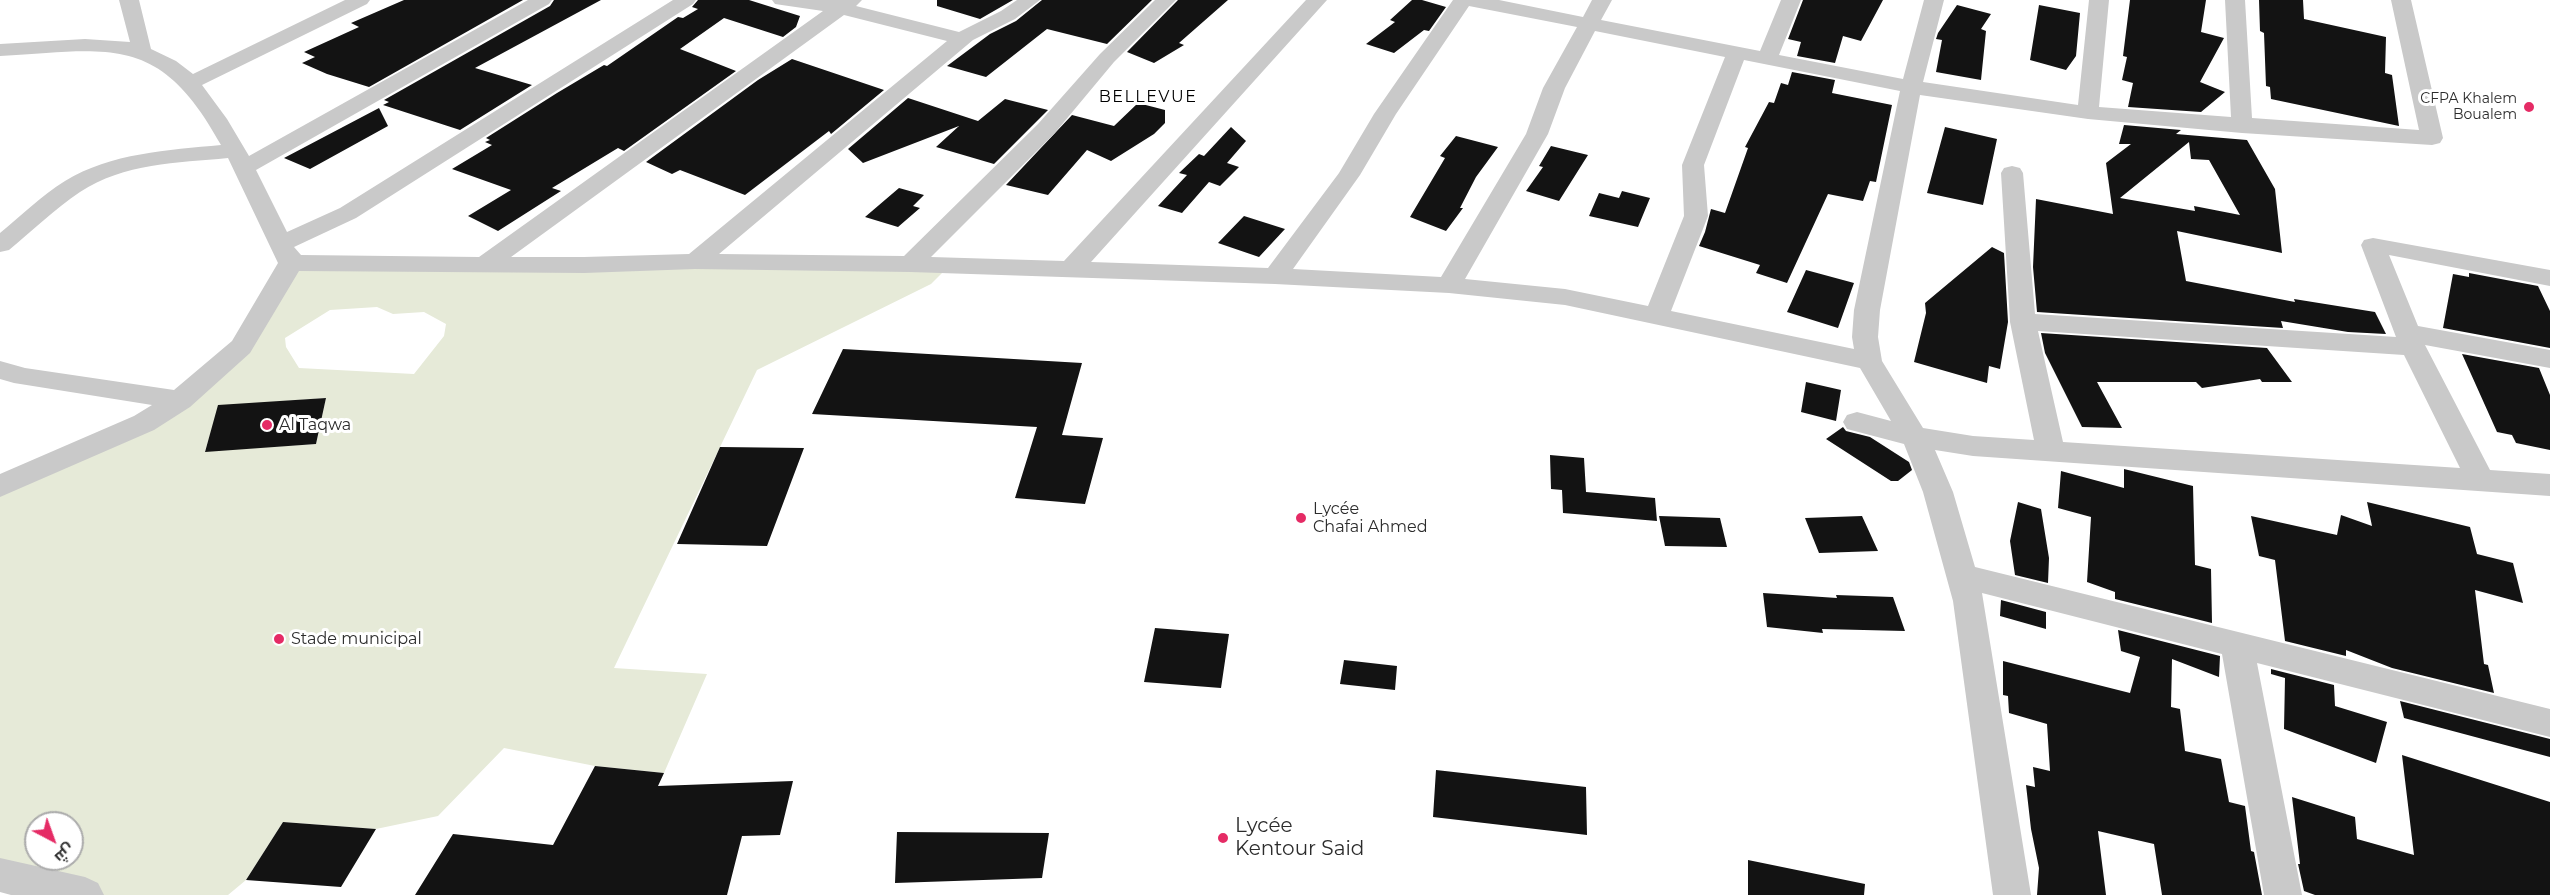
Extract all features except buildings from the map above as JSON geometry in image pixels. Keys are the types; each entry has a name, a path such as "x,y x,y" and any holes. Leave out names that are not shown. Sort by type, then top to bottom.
{"street":[{"path":"129,0 142,52"},
{"path":"190,84 360,0"},
{"path":"0,245 81,181 99,172 145,160 238,159 542,0"},
{"path":"0,486 144,423 180,400 241,347 262,315 286,253 686,0"},
{"path":"782,0 846,4 962,39"},
{"path":"695,261 962,39 1030,0"},
{"path":"909,264 1046,129 1107,58 1166,0"},
{"path":"1071,270 1317,0"},
{"path":"1275,276 1349,175 1385,114 1462,0"},
{"path":"1469,0 1911,87 2088,113 2242,126 2433,138 2401,0"},
{"path":"1449,285 1537,134 1554,88 1602,0"},
{"path":"1767,59 1791,0"},
{"path":"1934,0 1911,87 1867,310 1865,337 1869,362 1912,436 1938,492 1963,576 1969,601 2012,895"},
{"path":"2088,113 2099,0"},
{"path":"2235,0 2242,126"},
{"path":"484,265 846,4"},
{"path":"0,51 110,47 142,52 166,64 190,84 238,159 286,253 296,263 585,265 695,261 909,264 1275,276 1449,285 1565,297 1869,362"},
{"path":"1657,315 1696,216 1699,201 1694,180 1694,165 1737,53"},
{"path":"2012,173 2023,322 2050,451"},
{"path":"2480,479 2410,340 2373,245 2550,278"},
{"path":"2023,322 2410,340 2550,359"},
{"path":"0,370 24,376 180,400"},
{"path":"1857,422 1912,436 1973,446 2550,485"},
{"path":"1963,576 2550,723"},
{"path":"2237,644 2283,895"},
{"path":"0,875 85,895"}],"green space":[{"path":"296,263 949,266 931,284 757,370 614,668 707,674 664,773 595,766 504,748 438,816 376,829 283,822 246,880 228,895 85,895 0,875 0,486 50,464 213,373","holes":["377,307 393,314 424,312 446,324 444,336 414,374 299,368 286,347 285,338 330,310","326,398 316,444 205,451 219,406"]}],"place":[{"name":"CFPA Khalem Boualem","path":"2529,107"},
{"name":"Al Taqwa","path":"267,425"},
{"name":"Lycée Chafai Ahmed","path":"1301,518"},
{"name":"Stade municipal","path":"279,639"},
{"name":"Lycée Kentour Said","path":"1223,838"}],"district":[{"name":"BELLEVUE","path":"1148,97"}]}
